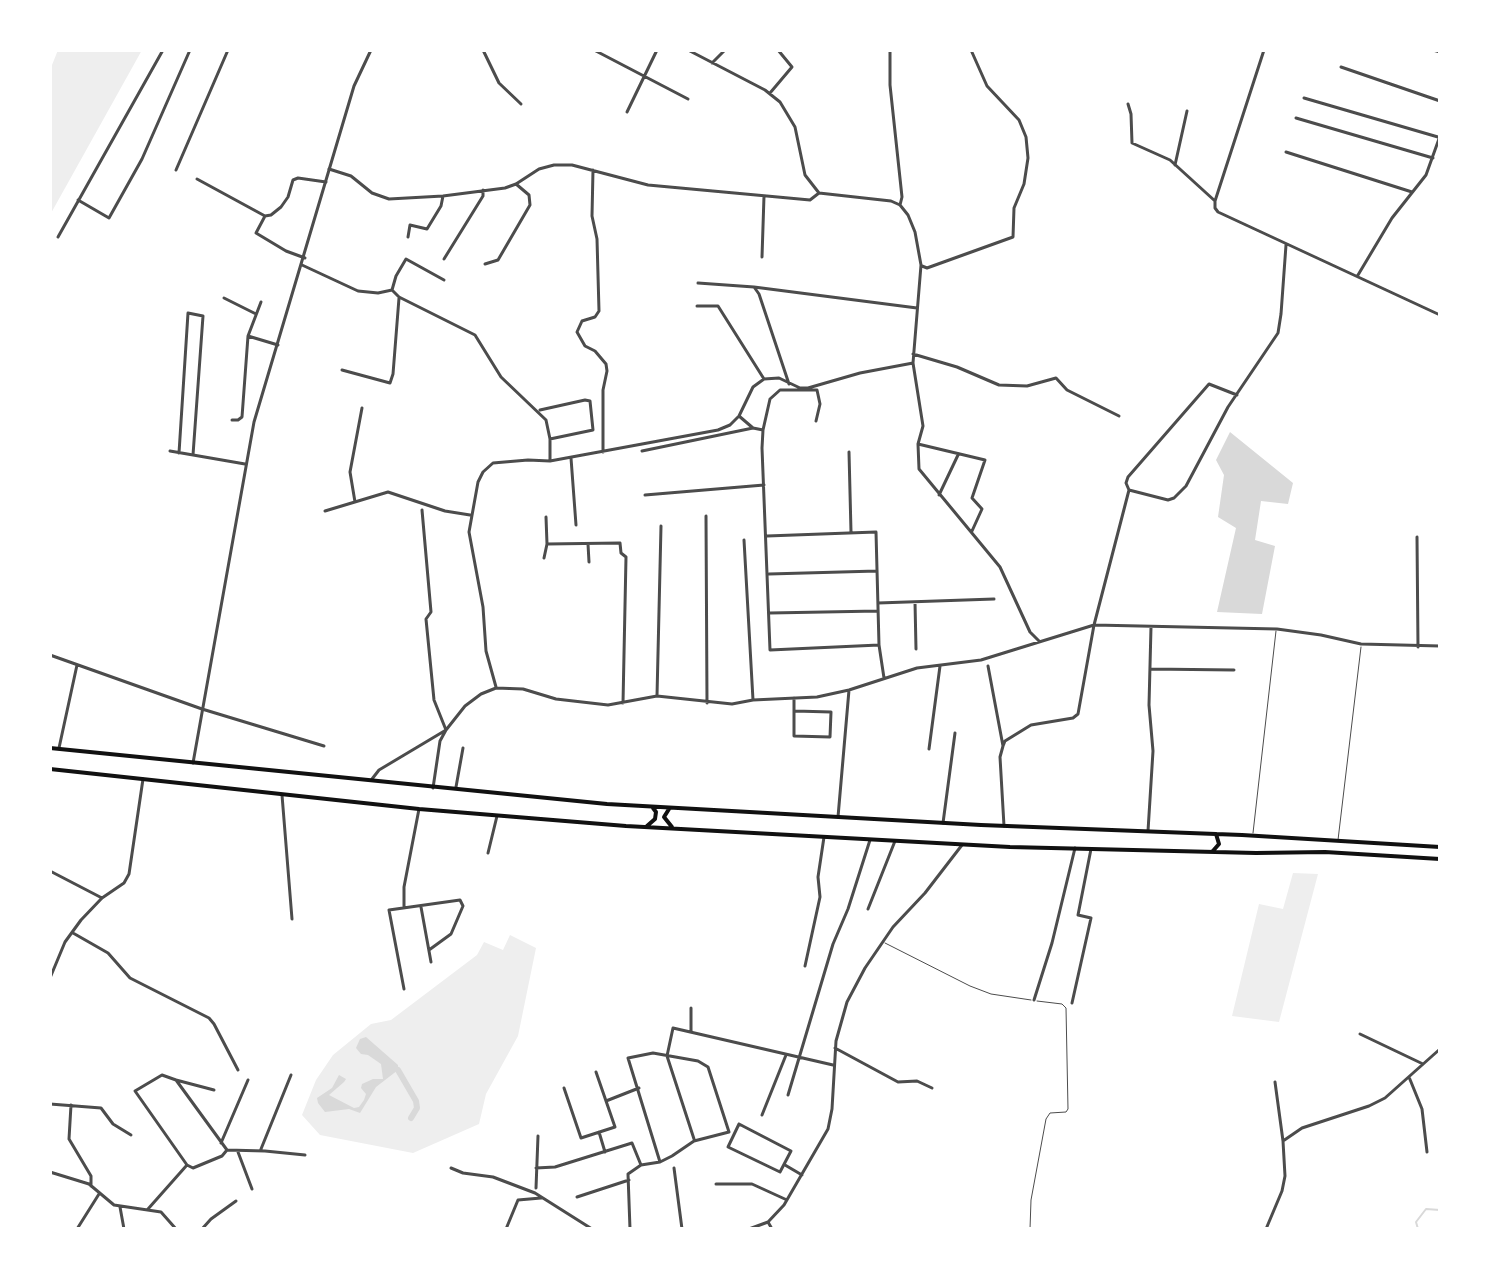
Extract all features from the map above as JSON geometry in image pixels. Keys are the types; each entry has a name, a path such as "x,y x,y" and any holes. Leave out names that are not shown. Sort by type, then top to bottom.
{"highway":[{"path":"50,748 433,788 675,808 1004,826 1214,833 1440,847"},
{"path":"50,769 419,809 674,829 962,845 1325,852 1440,859"},
{"path":"644,827 656,815 654,809 647,806"},
{"path":"674,829 664,817 667,810 675,808"},
{"path":"1212,852 1220,841 1214,833"}],"street":[{"path":"58,237 163,50"},
{"path":"78,200 109,218 142,159 190,50"},
{"path":"176,170 228,50"},
{"path":"192,763 254,422 354,86 371,50"},
{"path":"483,50 499,83 521,104"},
{"path":"594,50 688,99"},
{"path":"627,112 657,50"},
{"path":"688,50 770,93 780,102 791,117 805,175 819,193"},
{"path":"712,63 725,50"},
{"path":"770,93 792,67 778,50"},
{"path":"890,50 890,85 902,197 900,205"},
{"path":"921,265 927,268 1013,237 1014,208 1024,184 1028,158 1026,137 1019,120 987,86 971,50"},
{"path":"1264,50 1215,208 1286,245 1358,275 1440,315"},
{"path":"1433,50 1440,52"},
{"path":"1341,67 1440,101"},
{"path":"1304,98 1440,137 1426,175 1387,227 1358,275"},
{"path":"1128,104 1132,143 1175,165 1215,201"},
{"path":"1175,165 1187,111"},
{"path":"1296,118 1433,158"},
{"path":"1286,152 1413,192"},
{"path":"329,169 351,176 372,193 389,199 443,196 516,184 539,169 572,165 648,185 810,200 819,193 891,201 900,205 915,232 921,265 913,354 923,426 918,444 919,469 1000,567 1030,632 1039,641"},
{"path":"593,170 592,216 597,239 599,311 595,317 582,321 577,332 585,346 595,351 606,364 603,452"},
{"path":"197,179 265,216 281,207 293,180 326,182"},
{"path":"485,264 498,260 530,205 529,195 516,184"},
{"path":"444,259 483,196 483,190"},
{"path":"762,257 764,195"},
{"path":"408,237 410,225 427,229 441,206 443,196"},
{"path":"265,216 256,233 305,258"},
{"path":"50,235 50,243"},
{"path":"1129,490 1168,500 1180,493 1237,395 1278,333 1286,245"},
{"path":"392,290 406,259 444,280"},
{"path":"302,265 358,291 378,293 392,290"},
{"path":"698,283 917,308"},
{"path":"754,287 762,302 789,384"},
{"path":"392,290 399,297 475,335 501,377 546,420 550,461"},
{"path":"342,370 390,383 399,297"},
{"path":"224,298 256,314"},
{"path":"232,420 242,417 248,336 261,302"},
{"path":"697,306 718,306 764,379"},
{"path":"179,453 188,313 203,316 193,455"},
{"path":"248,336 278,345"},
{"path":"913,354 957,367 999,385 1027,386 1056,378 1067,390 1119,416"},
{"path":"496,688 486,651 483,607 469,541 470,515 478,482 493,463 571,458 718,430 730,425 739,416 749,393 756,383 764,379 779,378 789,384 808,388 860,373 913,363"},
{"path":"1004,826 1000,757 1005,741 1031,725 1073,718 1078,714 1094,625 1129,490 1126,483 1128,477 1209,384 1237,395"},
{"path":"816,421 820,404 817,390 780,390 770,399 763,430 770,650 879,645"},
{"path":"538,411 590,401 593,430 550,439"},
{"path":"355,502 350,472 362,408"},
{"path":"739,416 753,428"},
{"path":"642,451 753,428 763,430"},
{"path":"918,444 985,460 972,498 982,509 972,532"},
{"path":"170,451 246,464"},
{"path":"849,452 851,532"},
{"path":"939,495 958,455"},
{"path":"571,458 576,525"},
{"path":"645,495 764,485"},
{"path":"325,511 388,492 445,511 470,515"},
{"path":"422,510 431,612 426,619 434,700 446,730"},
{"path":"706,516 707,703"},
{"path":"544,558 546,517"},
{"path":"657,696 661,526"},
{"path":"767,536 876,532 879,645 884,678"},
{"path":"1417,537 1418,647"},
{"path":"744,540 753,700"},
{"path":"547,544 620,543 621,553 626,557 623,703"},
{"path":"588,544 589,562"},
{"path":"769,574 877,571"},
{"path":"878,603 994,599"},
{"path":"915,602 916,649"},
{"path":"770,613 878,611"},
{"path":"433,788 440,741 446,730 465,706 496,688 523,689 586,704 623,703 657,696 732,704 794,698 849,690 917,668 981,660 1094,625 1277,629 1361,644 1440,646"},
{"path":"1148,831 1153,751 1149,705 1151,625"},
{"path":"50,655 202,709 324,746"},
{"path":"59,749 77,665"},
{"path":"929,749 940,666"},
{"path":"988,666 1003,746"},
{"path":"1150,669 1234,670"},
{"path":"838,817 849,690"},
{"path":"794,698 794,736 830,737 831,712 795,711"},
{"path":"369,781 379,770 446,730"},
{"path":"943,823 955,733"},
{"path":"455,790 463,748"},
{"path":"50,978 53,964 65,942 102,898 118,889 129,874 143,779"},
{"path":"282,794 292,919"},
{"path":"404,907 404,887 419,809"},
{"path":"488,853 497,816"},
{"path":"805,966 820,897 818,877 824,837"},
{"path":"788,1095 820,985 870,840"},
{"path":"868,909 895,841"},
{"path":"749,1229 768,1222 787,1200 828,1129 835,1048 847,1002 865,968 893,927 925,893 962,845"},
{"path":"1034,1000 1052,943 1075,848"},
{"path":"1072,1003 1091,918 1078,915 1091,849"},
{"path":"50,871 102,898"},
{"path":"404,989 389,910 457,900 462,902 451,934 429,950"},
{"path":"421,906 431,962"},
{"path":"73,933 108,953 130,978 209,1018 238,1070"},
{"path":"691,1008 691,1032"},
{"path":"694,1141 667,1056 673,1028 833,1065"},
{"path":"1360,1034 1423,1064"},
{"path":"835,1048 898,1082 917,1081 932,1088"},
{"path":"1283,1141 1302,1128 1385,1098 1440,1049"},
{"path":"630,1229 628,1174 641,1165 660,1162 694,1141 729,1132 708,1067 698,1061 653,1053 628,1058 660,1162"},
{"path":"762,1115 786,1055"},
{"path":"564,1088 581,1138 615,1127 596,1072"},
{"path":"214,1090 162,1075 135,1091 187,1165 193,1168 222,1156 227,1150"},
{"path":"261,1150 291,1075"},
{"path":"1409,1077 1422,1109 1427,1152"},
{"path":"176,1080 227,1150 305,1155"},
{"path":"221,1144 248,1080"},
{"path":"1266,1229 1285,1176 1275,1082"},
{"path":"606,1101 639,1088"},
{"path":"50,1104 101,1108 113,1124 131,1135"},
{"path":"71,1105 69,1139 91,1176 91,1186"},
{"path":"739,1124 791,1151 784,1165 780,1172 728,1147 739,1124"},
{"path":"599,1132 605,1152"},
{"path":"536,1188 538,1136"},
{"path":"536,1168 555,1167 632,1143 641,1165"},
{"path":"238,1152 252,1189"},
{"path":"148,1209 187,1165"},
{"path":"784,1165 802,1175"},
{"path":"451,1168 493,1177 545,1198 592,1229"},
{"path":"674,1168 682,1229"},
{"path":"50,1172 91,1186 106,1201 120,1207 161,1212 176,1229"},
{"path":"577,1197 629,1180"},
{"path":"716,1184 752,1184 787,1200"},
{"path":"77,1229 99,1194"},
{"path":"506,1229 518,1200 545,1198"},
{"path":"202,1229 236,1201"},
{"path":"120,1207 124,1229"},
{"path":"768,1222 772,1229"}],"lane":[{"path":"1252,836 1277,629"},
{"path":"1338,842 1361,644"},
{"path":"883,941 991,994 1065,1005 1068,1109 1066,1112 1050,1113 1046,1119 1031,1200 1030,1229"}],"shaded area":[{"path":"58,50 142,50 50,215 50,70"},
{"path":"1230,432 1293,483 1288,504 1261,501 1255,540 1275,546 1262,614 1217,612 1236,528 1218,517 1224,475 1216,460"},
{"path":"1293,873 1318,874 1279,1022 1232,1016 1259,904 1283,909"},
{"path":"510,935 536,948 518,1036 486,1094 479,1124 413,1153 320,1135 302,1115 316,1080 333,1055 371,1024 391,1020 477,955 484,942 503,950"},
{"path":"366,1037 398,1065 398,1070 376,1087 360,1113 349,1109 325,1112 317,1098 332,1088 339,1075 346,1079 329,1095 354,1108 359,1107 366,1094 361,1088 362,1084 383,1079 381,1064 356,1048 360,1039"}],"waterway":[{"path":"398,1070 416,1101 417,1108 411,1118"},
{"path":"1418,1229 1416,1222 1426,1209 1440,1210"}]}
